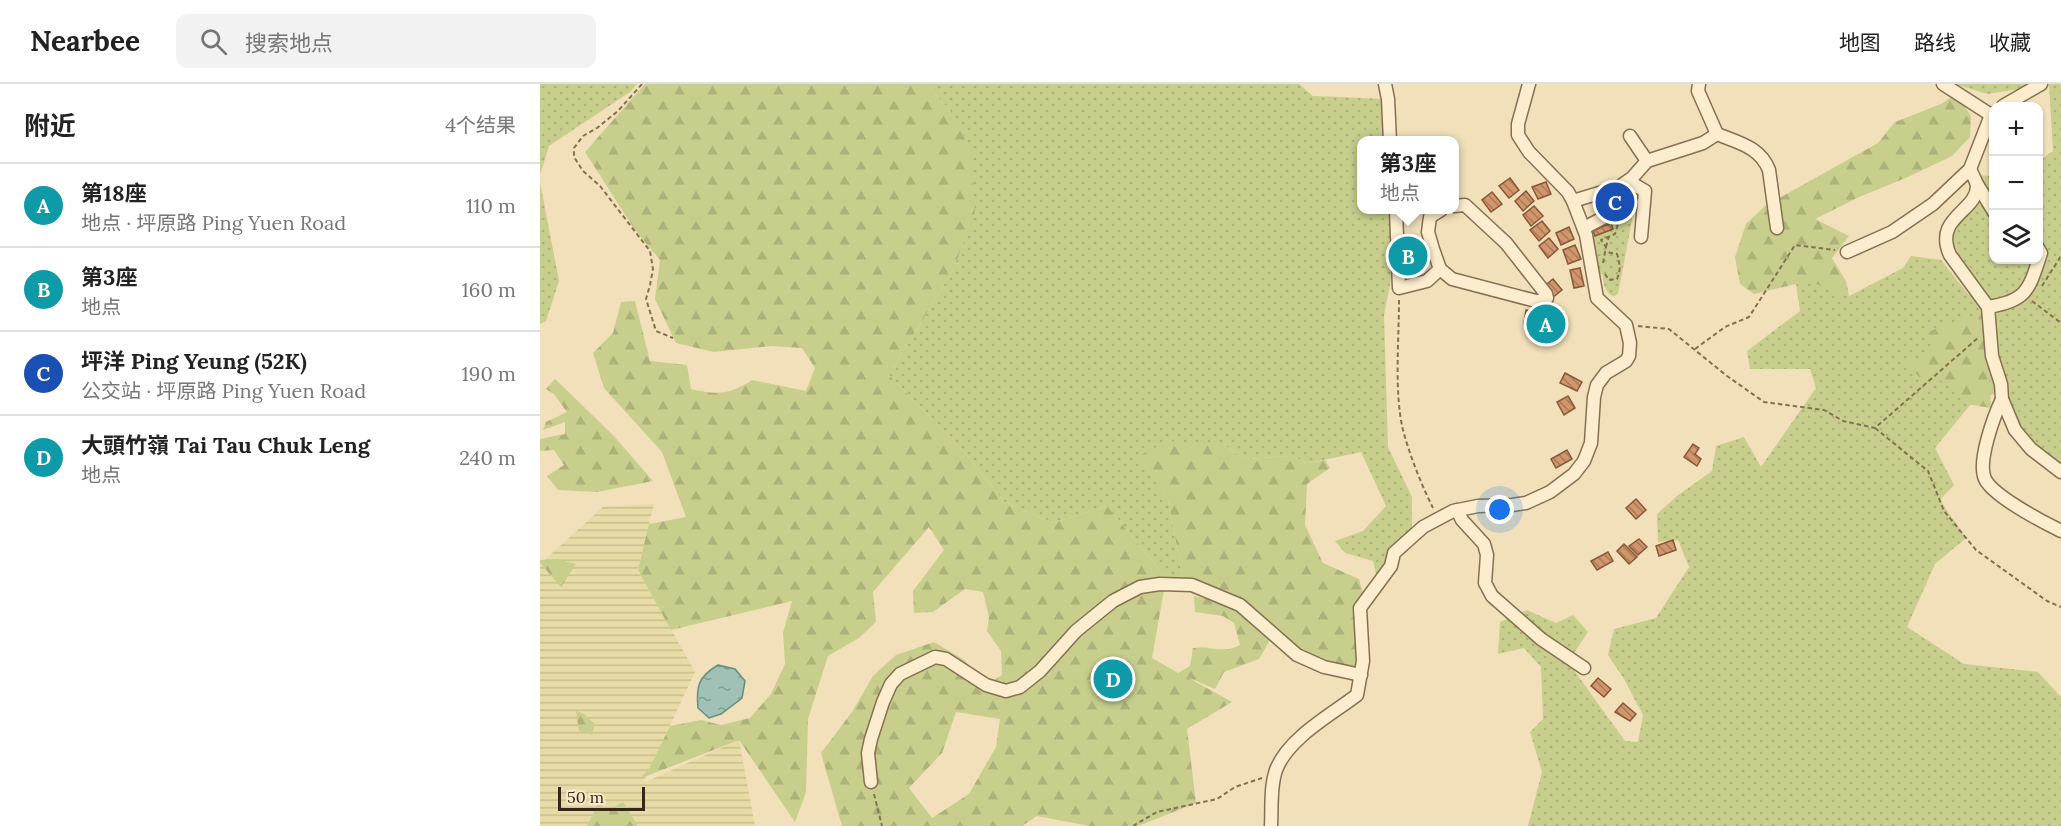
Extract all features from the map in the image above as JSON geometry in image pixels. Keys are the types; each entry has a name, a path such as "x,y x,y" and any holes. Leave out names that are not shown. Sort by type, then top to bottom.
{"street":[{"path":"1385,84 1390,136"},
{"path":"1271,826 1276,773 1290,745 1357,695 1363,661 1360,608 1391,566 1394,553 1423,527 1457,510 1478,506 1526,503 1550,492 1578,471 1591,443 1594,397 1597,386 1606,373 1626,361 1629,356 1630,343 1626,325 1597,298 1584,228 1573,201 1568,192 1529,152 1518,135 1518,124 1529,84"},
{"path":"1699,84 1698,91 1717,134 1759,152 1766,162 1777,228"},
{"path":"1943,84 1989,112"},
{"path":"2010,102 2041,84"},
{"path":"1847,252 1892,232 1933,204 1970,169 1989,122"},
{"path":"1584,228 1603,218 1628,181 1647,161 1703,143 1717,134"},
{"path":"1630,136 1647,161"},
{"path":"1970,169 1993,210"},
{"path":"1573,201 1607,191 1628,181"},
{"path":"1628,181 1645,191 1641,237"},
{"path":"1977,184 1976,194 1951,221 1946,246 1950,255 1988,307 1992,356 2001,384 2002,399 2015,430 2031,449 2061,472"},
{"path":"1435,214 1430,217 1428,232 1440,269 1452,279 1536,301 1544,301 1548,298 1506,243 1465,205 1459,206"},
{"path":"1396,214 1400,288 1427,281 1440,269"},
{"path":"1988,307 2008,304 2022,294 2033,277 2037,264"},
{"path":"2002,399 1993,417 1986,449 1983,471 1985,479 1992,489 2037,519 2061,531"},
{"path":"1457,510 1462,520 1484,544 1487,555 1485,583 1492,596 1541,639 1584,668"},
{"path":"871,782 868,753 871,739 891,684 900,674 935,657 946,659 986,685 1006,691 1020,687 1040,671 1076,631 1113,601 1140,587 1160,584 1192,585 1240,605 1297,655 1324,667 1361,675"}],"path":[{"path":"642,84 618,111 583,136 574,148 574,157 583,171 600,186 650,252 652,269 646,299 656,331 673,338"},
{"path":"1606,247 1601,240 1615,234 1618,224 1630,210 1644,204"},
{"path":"1603,233 1605,238"},
{"path":"1606,252 1617,254 1620,272 1617,279 1613,280 1606,276 1603,266 1609,236"},
{"path":"1694,349 1725,327 1749,317 1795,244 1847,252"},
{"path":"2036,291 2044,285 2061,256"},
{"path":"1400,288 1399,372 1403,429 1438,519"},
{"path":"2022,294 2061,323"},
{"path":"1626,325 1669,329 1727,376 1764,402 1824,410 1843,421 1875,428 1928,471 1944,512 1976,550 2048,601 2061,607"},
{"path":"1875,428 1985,331"},
{"path":"1133,826 1157,812 1217,800 1235,788 1276,773"},
{"path":"871,782 882,826"}],"shaded area":[{"path":"654,504 638,570 695,672 643,783 739,740 755,826 540,826 540,564 603,507"}],"green space":[{"path":"540,84 637,84 630,92 549,146 540,175"},
{"path":"645,84 926,84 951,112 971,148 975,212 953,270 889,375 963,451 1005,502 1053,523 1107,506 1166,578 1152,658 1178,673 1190,666 1193,648 1222,650 1240,645 1234,623 1223,616 1195,612 1194,596 1210,600 1216,595 1183,579 1168,500 1137,457 1167,441 1223,444 1244,459 1291,456 1309,463 1325,460 1330,468 1307,484 1305,525 1323,563 1359,579 1365,601 1361,675 1320,665 1274,633 1259,659 1224,672 1215,689 1187,677 1232,702 1187,729 1196,803 1138,826 1089,826 1037,816 1022,826 842,826 821,753 852,712 873,676 896,655 934,642 964,660 986,685 1002,675 1001,651 987,631 989,617 983,592 965,589 933,612 914,613 913,591 944,550 929,527 873,592 876,622 859,638 828,656 808,719 806,792 795,822 739,740 639,779 649,769 670,726 701,720 721,725 750,718 771,694 785,664 783,633 792,601 671,630 638,570 649,524 686,517 662,452 604,388 593,353 613,333 621,302 635,301 650,361 687,365 691,389 708,392 730,391 752,380 806,391 815,368 802,348 772,346 714,352 676,343 655,299 660,260 635,230 585,152","holes":["956,712 1000,719 996,747 969,794 932,818 909,788 942,753"]},
{"path":"926,84 1299,84 1313,96 1388,99 1389,136 1357,136 1357,214 1395,214 1398,244 1384,315 1388,447 1412,497 1412,532 1377,578 1373,561 1345,553 1335,541 1363,531 1386,506 1361,452 1309,463 1291,456 1244,459 1223,444 1138,457 1168,500 1183,579 1166,578 1107,506 1053,523 1005,502 963,451 889,375 953,270 951,112"},
{"path":"1955,84 2037,84 1987,94"},
{"path":"2049,84 2061,84 2061,477 2019,434 2002,390 1970,405 1935,448 1954,485 1940,500 1966,538 1935,564 1907,627 1964,664 2038,672 2061,697 2061,826 1528,826 1542,772 1530,732 1543,719 1541,667 1524,648 1498,654 1500,622 1527,610 1556,623 1573,615 1588,632 1568,662 1625,741 1638,742 1643,715 1608,655 1614,629 1656,618 1689,567 1678,540 1658,542 1657,514 1677,496 1712,471 1716,446 1744,437 1761,467 1816,388 1810,369 1750,369 1747,351 1800,311 1796,284 1824,284 1849,296 1903,268 1911,256 1941,260 1969,295 1975,287 1948,251 1948,229 1975,195 1973,175 1989,176 1989,264 2043,264 2043,158 2053,151"},
{"path":"1956,94 1971,116 1970,137 1952,156 1815,219 1849,236 1832,258 1846,281 1849,296 1816,284 1796,284 1754,294 1740,284 1735,257 1746,224 1765,206 1878,143 1895,122 1941,104"},
{"path":"540,182 559,281 546,321 540,324"},
{"path":"1626,202 1630,205 1632,220 1618,294 1614,296 1606,290 1602,274 1597,274 1591,231 1606,222 1621,203"},
{"path":"1995,286 2008,294 1985,340 1985,366 1990,384 1991,408 1966,404 1952,383 1919,377 1906,362 1921,360 1933,352 1928,332 1959,320 1976,318"},
{"path":"555,379 613,435 653,481 597,492 558,490 547,476 564,465 554,450 540,451 540,439 565,434 565,422 543,430 546,422 567,412 554,394 546,389"},
{"path":"555,559 576,564 561,587 540,563 540,560"},
{"path":"576,711 584,714 595,724 592,735 579,731"},
{"path":"623,802 638,826 587,826 598,804 609,810"}],"water":[{"path":"718,665 735,669 745,681 742,698 721,714 709,718 698,708 698,688 702,678"}],"building":[{"path":"1510,178 1519,190 1509,198 1499,186"},
{"path":"1546,182 1551,194 1538,199 1532,187"},
{"path":"1526,191 1534,201 1523,211 1515,201"},
{"path":"1492,192 1502,204 1491,212 1482,200"},
{"path":"1534,206 1543,216 1531,226 1523,215"},
{"path":"1542,221 1550,231 1539,241 1530,230"},
{"path":"1611,223 1613,229 1595,236 1593,231"},
{"path":"1569,227 1574,239 1561,245 1556,233"},
{"path":"1549,238 1558,249 1548,258 1539,246"},
{"path":"1408,243 1410,246 1413,244 1419,251 1407,261 1398,251"},
{"path":"1575,245 1581,259 1568,264 1563,250"},
{"path":"1420,255 1427,263 1412,275 1406,266"},
{"path":"1580,268 1584,286 1574,288 1570,270"},
{"path":"1553,279 1562,290 1552,298 1543,287"},
{"path":"1526,310 1539,312 1537,326 1524,324"},
{"path":"1542,314 1553,316 1550,334 1539,332"},
{"path":"1565,373 1582,382 1577,391 1560,383"},
{"path":"1568,396 1575,408 1564,415 1557,402"},
{"path":"1693,444 1699,448 1695,454 1701,459 1697,466 1684,457"},
{"path":"1567,450 1572,459 1556,468 1551,459"},
{"path":"1636,499 1646,510 1636,519 1626,508"},
{"path":"1639,539 1647,547 1638,555 1629,546"},
{"path":"1673,540 1676,550 1659,556 1656,546"},
{"path":"1624,544 1637,557 1629,564 1617,551"},
{"path":"1608,552 1613,561 1597,570 1591,561"},
{"path":"1598,678 1611,689 1604,697 1591,686"},
{"path":"1623,703 1636,714 1630,721 1615,712"}],"place":[{"name":"坪洋 Ping Yeung (52K)","path":"1615,202"},
{"name":"第3座","path":"1408,256"},
{"name":"第18座","path":"1546,324"},
{"name":"大頭竹嶺 Tai Tau Chuk Leng","path":"1113,679"}]}
